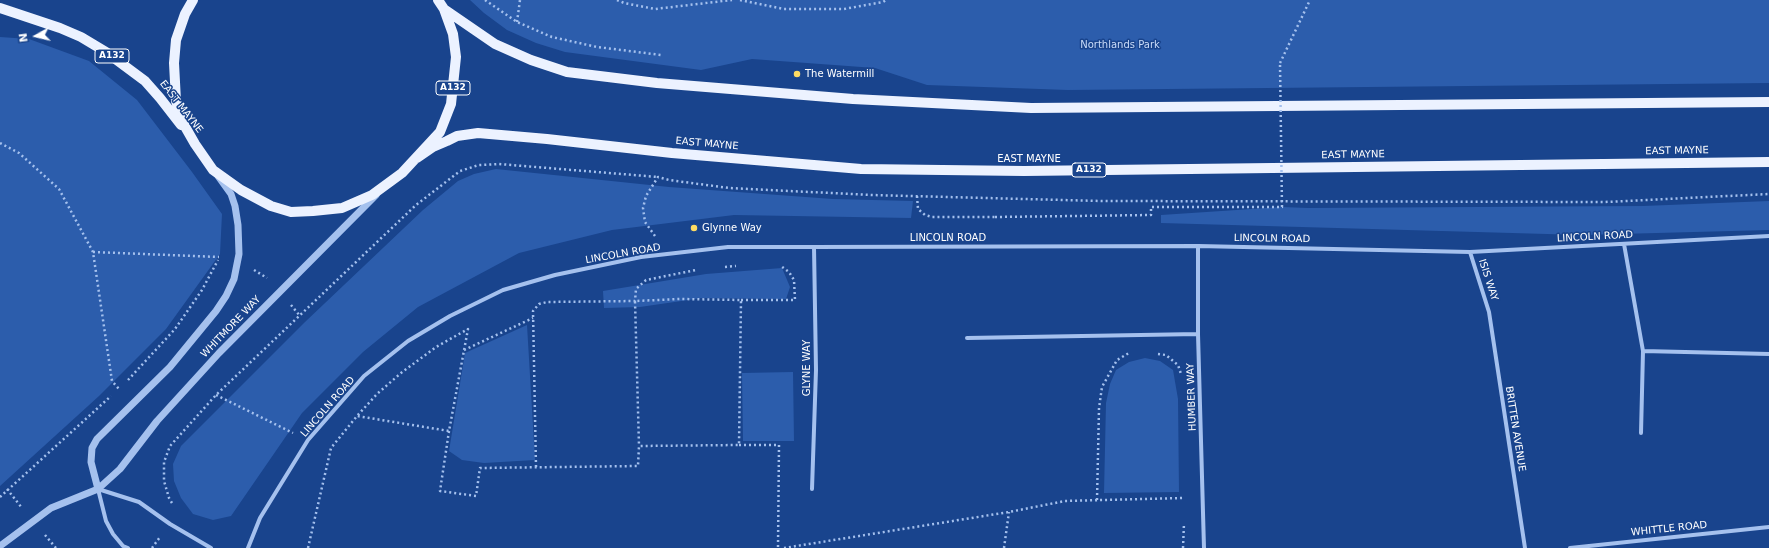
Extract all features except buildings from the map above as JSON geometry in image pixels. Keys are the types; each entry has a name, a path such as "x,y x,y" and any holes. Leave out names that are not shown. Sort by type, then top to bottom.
{"main road":[{"name":"A132","path":"193,0 185,14 176,40 174,68 176,101 183,122 194,144 213,170 241,190 271,206 291,212 342,208 372,195 402,174 440,132 451,104 456,57 453,34 444,9 438,0"},
{"name":"EAST MAYNE","path":"0,8 60,28 81,37 106,52 145,81 164,103 194,144"},
{"name":"A132","path":"444,9 495,44 531,60 567,72 657,83 846,98 1031,108 1769,102"},
{"name":"EAST MAYNE","path":"417,158 433,147 457,136 478,134 547,139 677,153 861,169 1024,171 1769,162"}],"street":[{"name":"WHITMORE WAY","path":"98,489 91,462 92,448 97,439 170,367 216,311 226,296 234,279 239,254 238,225 235,206 231,194 213,170"},
{"name":"WHITMORE WAY","path":"0,546 51,508 98,489 120,469 157,420 219,353 386,185"},
{"name":"LINCOLN ROAD","path":"248,548 260,518 308,440 364,376 408,341 450,316 503,290 555,275 641,257 728,247 1198,246 1470,252 1769,236"},
{"path":"1624,244 1643,352 1641,433"},
{"name":"HUMBER WAY","path":"1198,246 1198,334 1204,548"},
{"name":"GLYNE WAY","path":"812,489 816,370 814,247"},
{"name":"ISIS WAY","path":"1470,252 1490,312"},
{"name":"BRITTEN AVENUE","path":"1490,312 1525,548"},
{"path":"967,338 1198,334"},
{"path":"1643,352 1769,354"},
{"path":"98,489 106,521 113,534 124,546 128,548"},
{"path":"98,489 139,502 170,524 211,548"},
{"name":"WHITTLE ROAD","path":"1570,548 1769,527"}],"path":[{"path":"485,0 517,22 552,37 597,47 661,55"},
{"path":"517,22 520,0"},
{"path":"617,0 624,3 655,9 732,0"},
{"path":"740,0 784,9 844,9 883,2 886,0"},
{"path":"917,196 918,209 925,215 932,217 1151,215 1151,206 1282,207 1280,62 1310,0"},
{"path":"0,143 19,153 59,189 93,252 112,381 119,389"},
{"path":"174,504 169,498 164,481 164,462 170,446 216,395 416,205 460,171 480,165 499,164 658,177 669,180 730,188 917,196 1101,201 1605,202 1769,194"},
{"path":"655,236 645,222 643,208 646,196 658,177"},
{"path":"0,497 119,389 175,329 202,290 219,257 93,252"},
{"path":"536,467 532,311 539,304 547,302 680,299 795,300 794,280 783,266 778,265"},
{"path":"717,267 741,266"},
{"path":"308,548 331,448 377,394 401,373 436,347 468,329 449,431 440,491 476,496 480,468 638,466 639,446 635,301 636,289 646,280 701,269"},
{"path":"739,445 741,300"},
{"path":"464,350 533,318"},
{"path":"1097,500 1099,408 1102,387 1117,360 1129,353 1136,353"},
{"path":"1155,353 1166,355 1178,365 1182,380"},
{"path":"216,395 308,440"},
{"path":"357,416 449,431"},
{"path":"639,446 779,445 778,548"},
{"path":"1184,505 1185,491"},
{"path":"784,548 1009,512 1065,501 1185,498"},
{"path":"1004,548 1009,512"},
{"path":"1183,548 1184,518"}],"green space":[{"name":"Northlands Park","path":"470,0 1769,0 1769,83 1068,90 927,85 875,68 752,59 701,70 565,52 536,43 507,30 484,13"},
{"path":"0,37 29,39 89,61 137,100 222,214 220,254 166,329 99,396 0,486"},
{"path":"496,169 669,187 833,199 913,201 911,218 734,215 612,230 519,253 418,307 363,352 302,413 231,516 213,520 193,514 181,498 174,481 173,464 181,446 305,322 423,210 458,181 474,174"},
{"path":"1769,201 1769,230 1582,235 1161,223 1161,215 1282,207 1643,206"},
{"path":"782,268 790,287 786,299 702,298 640,307 604,308 603,291 706,274"},
{"path":"527,325 535,460 484,463 462,460 449,451 465,353"},
{"path":"1145,358 1160,361 1173,370 1178,399 1179,492 1104,493 1106,403 1110,384 1116,370 1129,362"},
{"path":"793,372 794,441 743,441 742,373"}],"place":[{"name":"The Watermill","path":"797,74"},
{"name":"Glynne Way","path":"694,228"}]}
